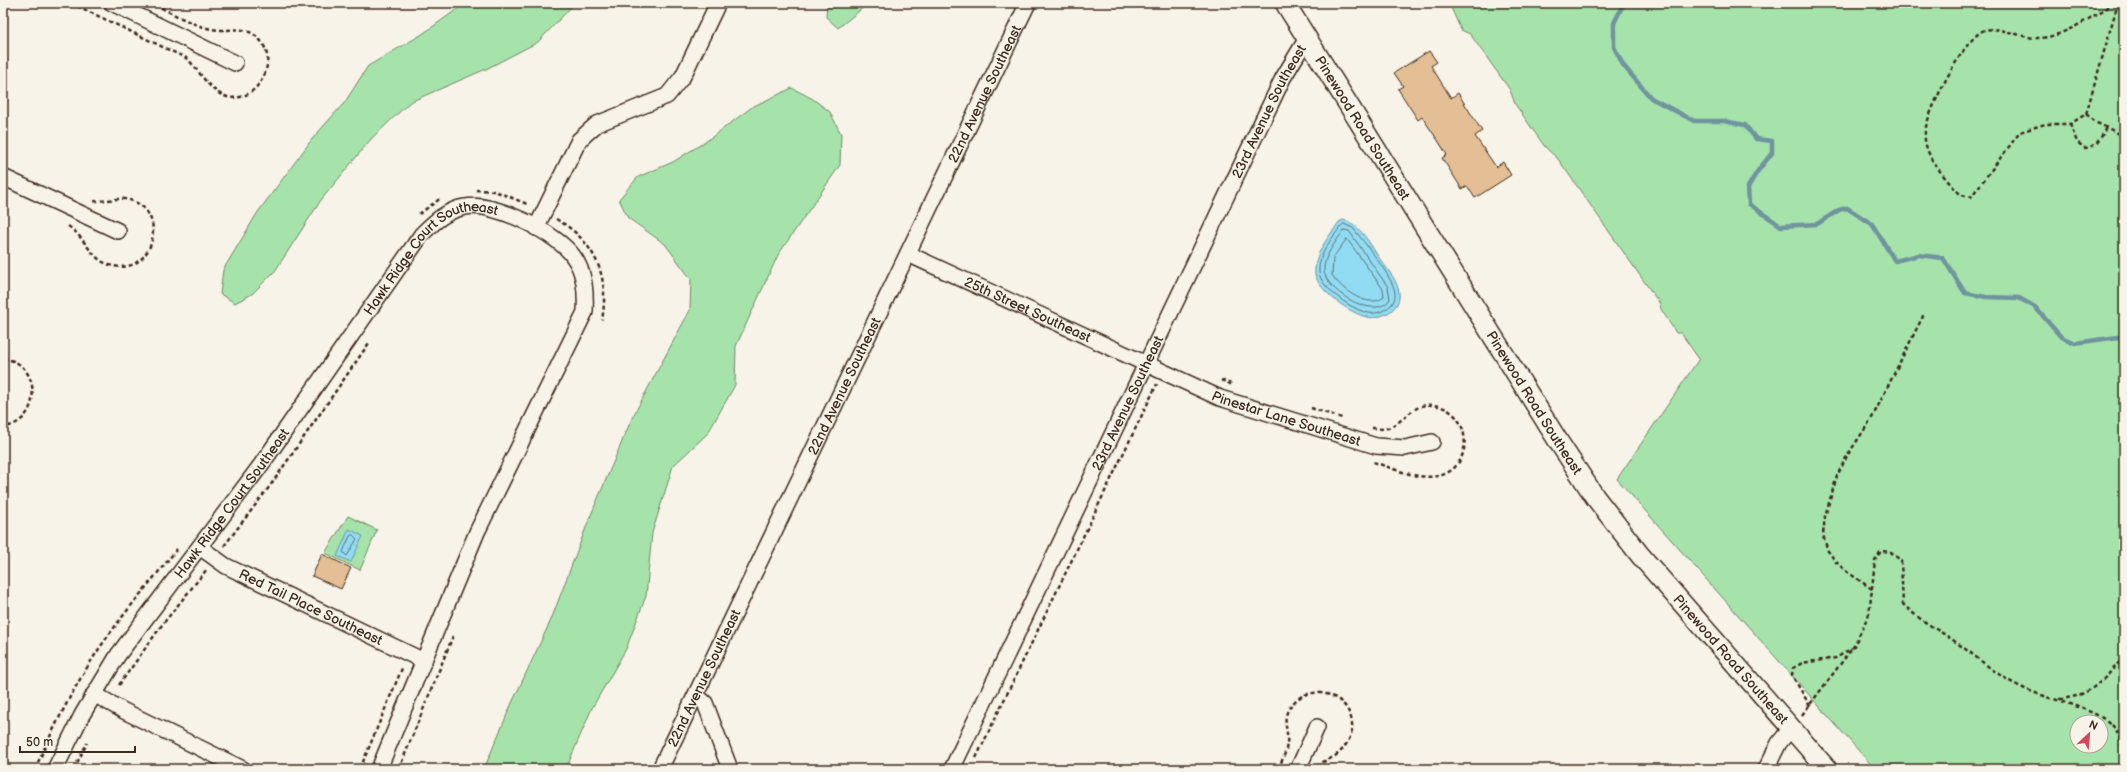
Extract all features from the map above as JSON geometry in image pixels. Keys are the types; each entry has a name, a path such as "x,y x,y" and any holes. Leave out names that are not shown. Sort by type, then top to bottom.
{"street":[{"path":"112,3 234,63"},
{"path":"536,228 579,140 597,124 667,96 683,76 718,3"},
{"name":"22nd Avenue Southeast","path":"660,769 1028,3"},
{"name":"Pinewood Road Southeast","path":"1285,3 1554,435 1595,497 1645,561 1827,769"},
{"name":"23rd Avenue Southeast","path":"952,769 1283,78 1307,38"},
{"path":"3,177 118,231"},
{"name":"Hawk Ridge Court Southeast","path":"55,769 94,694 134,633 201,548 261,465 422,234 431,225 452,211 466,206 496,209 556,239 574,257 585,282 585,312 487,510 380,769"},
{"name":"25th Street Southeast","path":"908,254 1147,364"},
{"name":"Pinestar Lane Southeast","path":"1147,364 1220,398 1376,446 1405,448 1432,442"},
{"name":"Red Tail Place Southeast","path":"201,548 226,566 424,661"},
{"path":"94,694 243,769"},
{"path":"696,695 705,703 730,769"},
{"path":"1298,769 1317,727"},
{"path":"1766,769 1779,743 1792,728"}],"path":[{"path":"2116,3 2086,114 2070,124 2045,124 2020,132 1971,197 1962,195 1932,160 1925,146 1925,132 1929,117 1962,49 1973,36 1985,30 1999,30 2015,35 2037,38 2058,34 2116,3"},
{"path":"2086,114 2106,127 2124,136"},
{"path":"2070,124 2077,142 2085,148 2093,147 2101,139 2106,127"},
{"path":"1872,589 1847,572 1836,562 1828,551 1823,535 1825,516 1840,469 1872,418 1924,314"},
{"path":"108,702 144,649 270,486 369,343"},
{"path":"3,359 16,363 26,372 34,390 33,402 23,418 3,427"},
{"path":"974,762 1156,385"},
{"path":"1854,646 1836,658 1802,663 1793,668 1792,675 1810,706 1854,646 1869,614 1875,560 1881,551 1891,552 1901,561 1903,604 1917,618 1957,642 1993,672 2024,689 2056,699 2099,717 2112,725 2120,736 2122,753 2120,769"},
{"path":"399,769 453,636"},
{"path":"360,769 408,653"},
{"path":"2056,699 2073,698 2093,690 2124,657"},
{"path":"1278,769 1285,753 1288,741 1285,727 1289,708 1295,701 1314,692 1333,696 1342,703 1350,718 1352,730 1341,751 1334,757 1324,760 1317,769"},
{"path":"74,769 87,742"}],"green space":[{"path":"463,3 575,3 538,42 486,69 410,102 371,139 321,200 275,271 252,294 235,303 220,294 223,270 258,212 313,138 345,102 368,66 421,35 456,10"},
{"path":"827,3 869,3 838,28 826,17"},
{"path":"1449,3 2124,3 2124,769 1875,769 1617,479 1699,359 1681,333 1676,333 1661,309 1660,304 1558,159 1545,147 1515,104 1510,90 1470,34 1461,30"},
{"path":"792,88 813,99 830,112 841,134 840,165 778,255 736,346 735,385 708,433 673,466 652,533 646,596 626,649 592,708 566,769 484,769 511,705 551,620 588,522 632,418 690,310 691,279 665,244 628,218 619,199 638,177 673,162 708,140 752,107"},
{"path":"348,516 377,530 360,570 325,553"}],"water":[{"path":"1343,220 1349,222 1360,230 1390,272 1398,286 1399,300 1395,307 1386,314 1372,318 1360,315 1336,301 1317,281 1315,274 1316,260 1326,240 1339,222"},
{"path":"349,529 363,536 351,562 337,556"}],"building":[{"path":"1429,51 1437,62 1431,66 1451,98 1458,93 1482,131 1475,136 1496,167 1503,162 1511,175 1475,198 1467,186 1462,189 1442,158 1447,155 1439,142 1422,117 1418,120 1398,89 1403,86 1394,73"},
{"path":"322,554 351,568 341,589 312,576"}],"waterway":[{"path":"1624,3 1614,23 1614,47 1623,65 1651,98 1694,121 1724,121 1745,125 1756,139 1772,141 1772,153 1757,172 1748,187 1749,204 1781,226 1817,224 1839,210 1847,208 1872,224 1895,261 1919,255 1943,258 1965,293 1986,297 2019,298 2035,307 2061,337 2075,343 2118,337 2124,339"}]}
